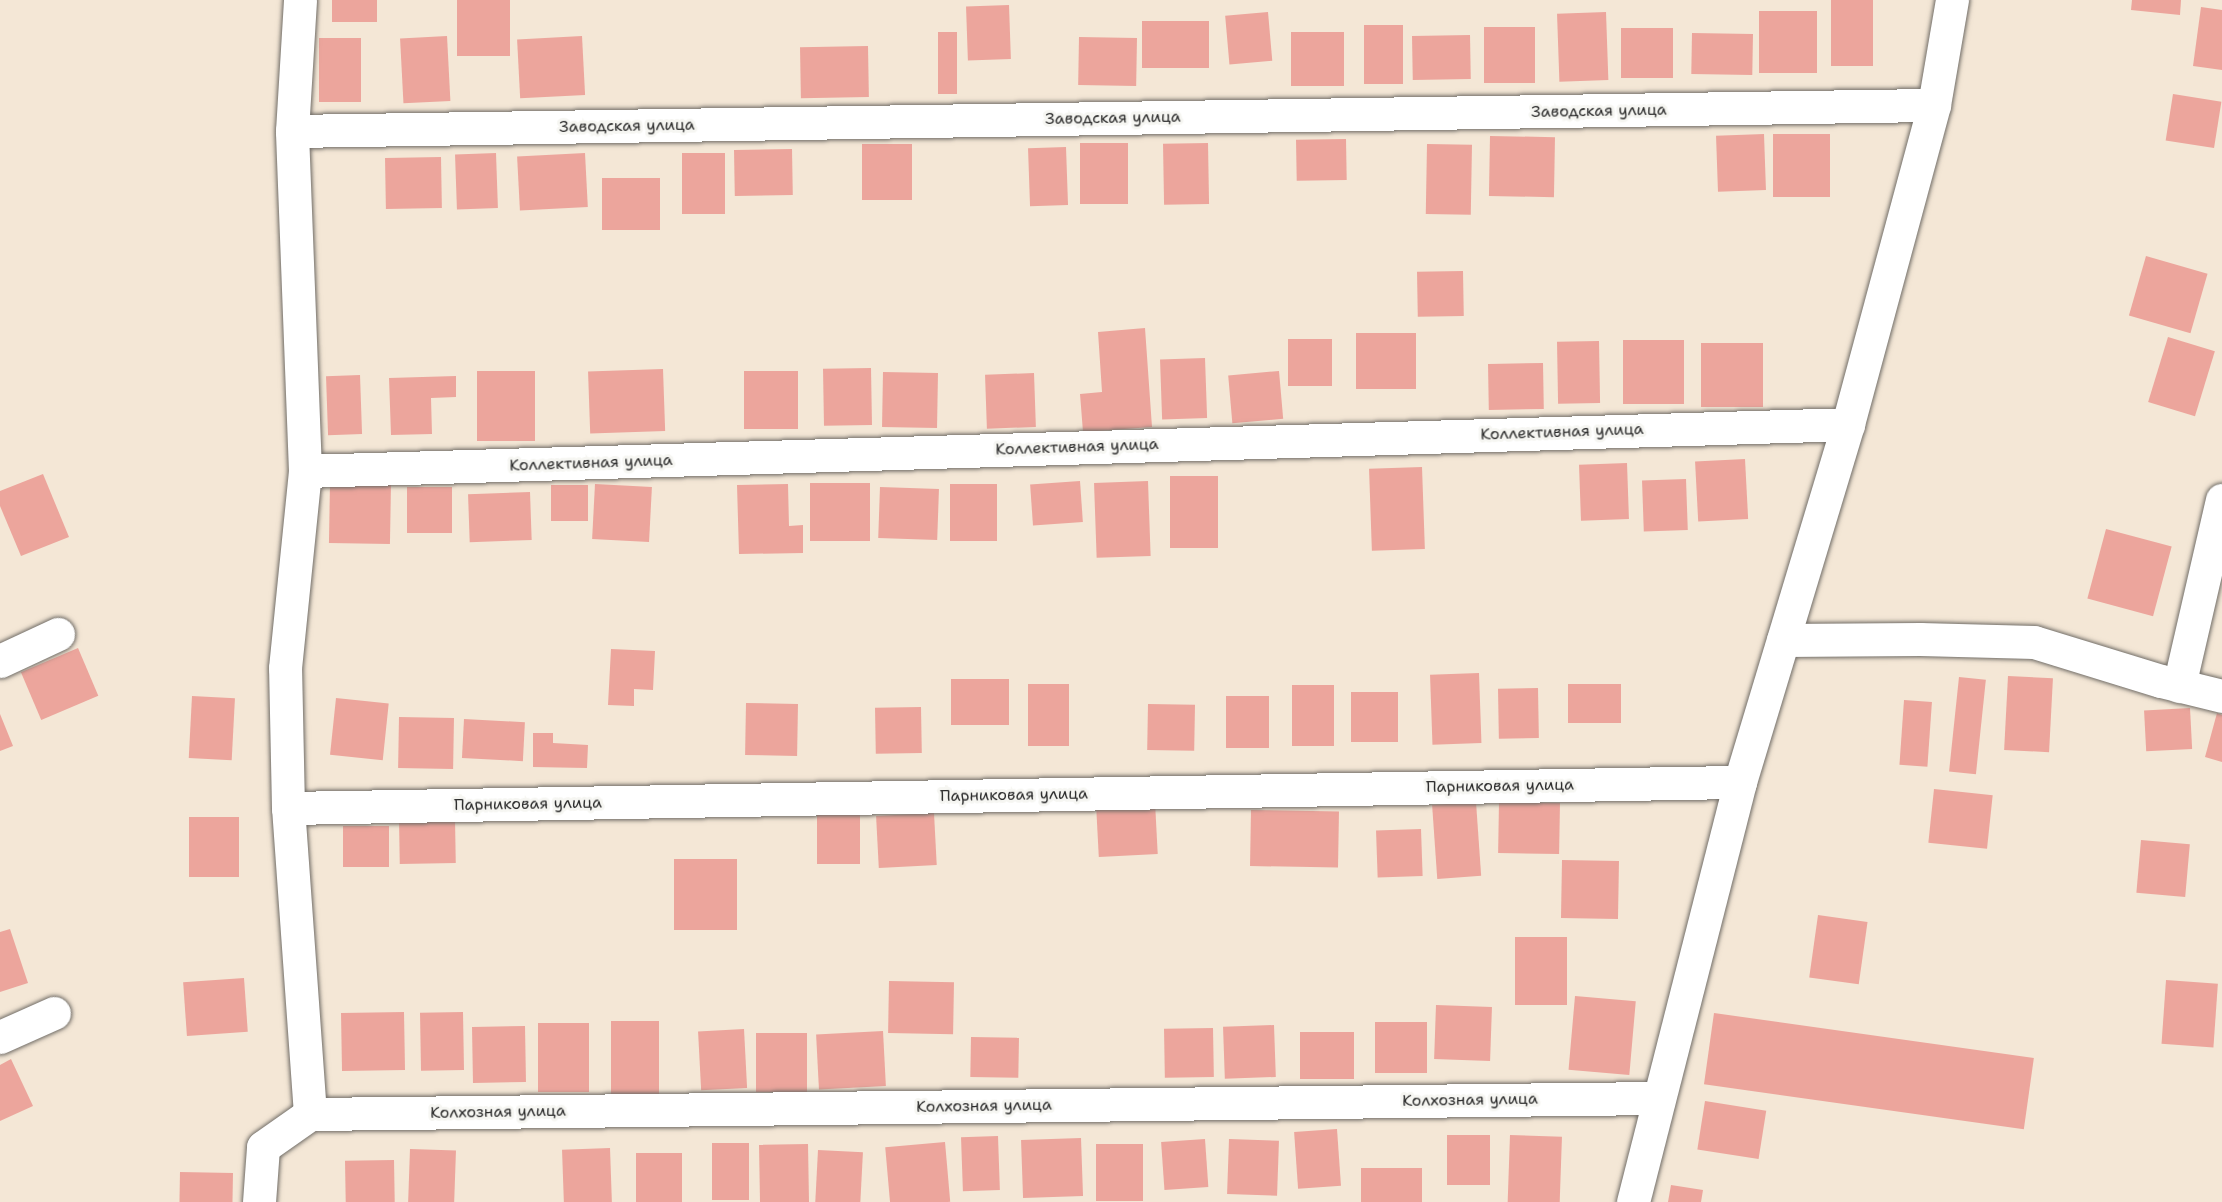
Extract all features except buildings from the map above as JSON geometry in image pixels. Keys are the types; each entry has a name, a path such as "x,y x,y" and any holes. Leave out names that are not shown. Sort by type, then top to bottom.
{"street":[{"path":"259,1202 263,1147 310,1114 288,808 285,668 305,471 292,131 300,0"},
{"path":"1633,1202 1740,782 1848,424 1934,105 1952,0"},
{"name":"Заводская улица","path":"292,131 1934,105"},
{"name":"Коллективная улица","path":"305,471 1848,424"},
{"path":"2179,686 2222,500"},
{"path":"0,661 58,634"},
{"path":"1783,640 1920,639 2034,642 2179,686 2222,696"},
{"name":"Парниковая улица","path":"288,808 1740,782"},
{"path":"0,1036 54,1013"},
{"name":"Колхозная улица","path":"310,1114 1658,1098"}]}
